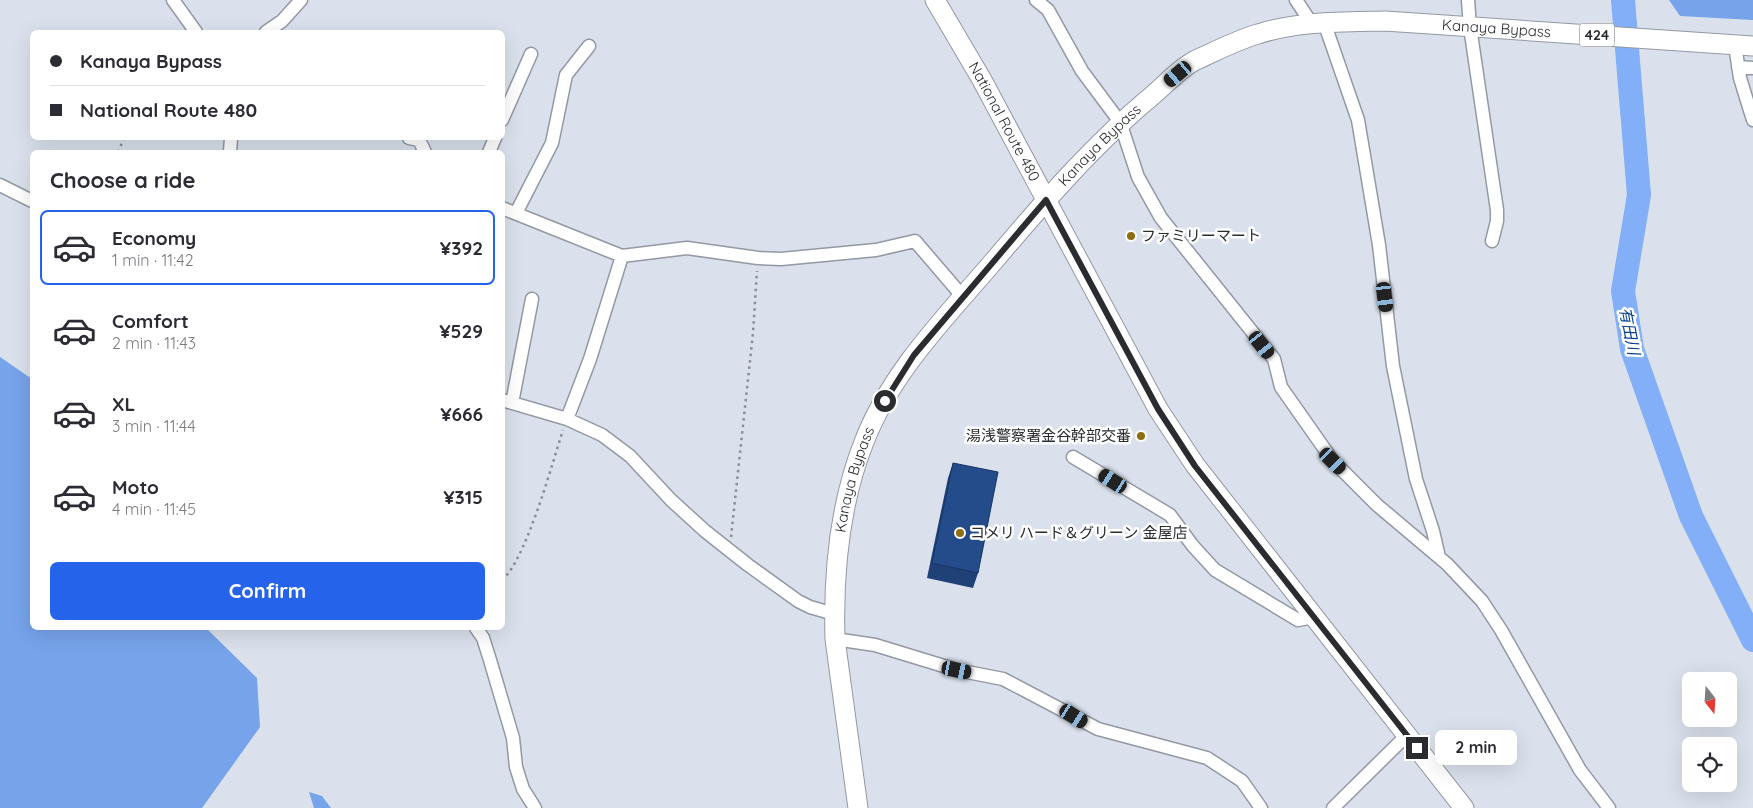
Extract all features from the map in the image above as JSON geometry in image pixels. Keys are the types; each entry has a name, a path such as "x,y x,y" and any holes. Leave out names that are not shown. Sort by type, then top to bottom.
{"highway":[{"name":"National Route 480","path":"936,0 1158,409 1195,466 1464,808"},
{"name":"Kanaya Bypass","path":"858,808 835,639 834,614 842,519 851,479 864,441 892,388 914,355 1046,200 1120,122 1193,62 1259,33 1318,23 1385,22 1744,45"}],"street":[{"path":"172,0 194,30"},
{"path":"269,30 282,21 301,0"},
{"path":"1036,0 1048,10 1082,71 1120,122 1138,177 1161,218 1274,359 1281,387 1333,461 1377,505 1439,557 1487,608 1580,770 1609,808"},
{"path":"1296,0 1318,23 1358,120 1379,245 1393,366 1416,479 1433,530 1439,557"},
{"path":"1468,0 1474,27 1497,210 1497,221 1492,241"},
{"path":"1744,45 1738,67 1753,120"},
{"path":"516,213 552,143 566,75 589,46"},
{"path":"505,113 531,54"},
{"path":"1738,67 1753,68"},
{"path":"0,185 30,200"},
{"path":"505,209 622,256 686,248 758,258 781,259 857,253 915,241 962,297"},
{"path":"567,420 590,359 622,256"},
{"path":"532,299 514,387 507,402 567,420 602,435 630,456 671,500 729,550 798,602 834,614"},
{"path":"505,380 514,387"},
{"path":"1073,457 1170,515 1193,546 1216,570 1298,620 1314,617"},
{"path":"477,630 483,638 513,738 516,767 523,789 535,808"},
{"path":"835,639 875,645 957,670 1003,679 1098,729 1206,758 1242,781 1261,808"},
{"path":"1333,808 1407,735"}],"path":[{"path":"729,550 753,333 758,258"},
{"path":"505,578 511,573 521,552 567,420"}],"shaded area":[{"path":"1669,0 1753,0 1753,20 1680,16"},
{"path":"0,357 30,378 30,630 208,630 257,678 260,727 202,808 0,808"},
{"path":"309,792 322,796 331,808 314,808"}],"building":[{"name":"コメリ ハード＆グリーン 金屋店","path":"953,463 998,472 978,573 932,563"}],"waterway":[{"name":"有田川","path":"1623,0 1639,195 1623,291 1632,349 1691,516 1753,640"}],"place":[{"name":"ファミリーマート","path":"1131,236"},
{"name":"湯浅警察署金谷幹部交番","path":"1141,436"},
{"name":"コメリ ハード＆グリーン 金屋店","path":"960,533"}],"route":[{"path":"885,401 914,355 937,326 1046,200 1158,409 1195,466 1417,748"}]}
